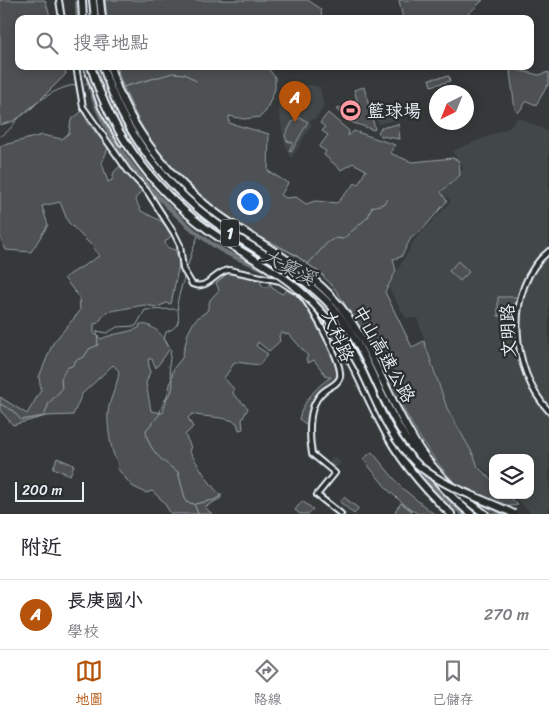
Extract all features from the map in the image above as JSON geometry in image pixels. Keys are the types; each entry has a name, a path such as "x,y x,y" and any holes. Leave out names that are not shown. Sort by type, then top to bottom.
{"highway":[{"path":"81,0 82,15"},
{"path":"94,0 95,15"},
{"path":"100,0 102,15"},
{"name":"1","path":"90,70 102,107 112,126 135,158 171,201 212,236 268,270 300,293 320,314 346,351 397,452 426,490 451,514"},
{"name":"1","path":"91,70 105,106 122,136 152,175 173,198 219,237 289,281 325,315 354,355 389,429 410,456 435,477 514,514"},
{"name":"中山高速公路","path":"104,70 111,91 131,131 157,166 189,200 224,229 289,270 334,310 354,338 410,447 439,484 472,514"},
{"name":"中山高速公路","path":"111,70 117,86 137,126 162,160 184,185 227,222 310,277 338,304 359,333 421,450 446,480 484,514"}],"street":[{"path":"59,0 61,15"},
{"name":"大科路","path":"76,70 81,103 92,123 146,191 174,232 180,245 184,271 189,281 197,286 210,282 226,270 284,282 305,300 322,326 340,373 337,382 318,397 309,424 312,454 335,472 317,495 341,514"},
{"name":"文明路","path":"549,251 528,275 520,295 519,312 520,352 524,370 531,386 549,411"}],"shaded area":[{"path":"0,0 45,0 50,15 15,15 15,70 65,70 66,74 31,109 14,121 0,125"},
{"path":"105,0 308,0 321,9 322,15 107,15"},
{"path":"399,0 483,0 467,15 402,15"},
{"path":"117,70 269,70 275,77 275,89 266,111 260,117 244,119 229,116 229,123 269,134 268,171 288,183 281,195 286,198 296,197 306,204 315,201 337,203 355,183 358,185 366,170 353,163 341,170 324,155 326,151 319,147 328,135 322,131 325,127 320,123 328,113 349,131 348,136 354,131 395,145 391,151 392,154 412,162 453,158 459,161 460,175 441,192 447,201 423,229 411,238 401,257 393,259 396,271 385,292 412,347 424,341 447,408 474,456 478,467 489,477 489,499 512,499 518,505 505,507 507,514 491,514 465,493 444,471 427,448 335,289 323,276 302,260 277,245 261,239 227,217 210,203 178,174 164,158 141,125"},
{"path":"517,70 539,75 549,72 549,83 536,105 527,101 518,113 515,109 510,72"},
{"path":"449,76 450,81 431,85 429,79"},
{"path":"310,85 320,87 324,107 315,119 309,122 312,124 292,158 289,155 284,140 276,95 281,90"},
{"path":"364,87 374,130 348,121 336,109 358,103 354,90"},
{"path":"393,106 397,120 378,124 374,111"},
{"path":"82,111 89,124 108,148 102,163 108,182 112,180 114,172 120,166 142,190 135,199 141,211 163,222 172,235 165,242 166,245 176,251 179,264 171,304 167,303 157,307 144,305 106,312 98,323 94,324 94,333 101,339 139,328 140,324 155,329 165,340 169,350 156,368 152,359 148,359 150,372 146,383 151,411 163,413 174,368 182,358 188,333 195,320 207,311 210,300 219,290 216,283 228,273 258,278 263,287 268,287 270,282 272,288 282,294 287,290 299,298 306,304 311,313 334,361 337,378 317,395 307,425 299,419 307,400 316,389 331,377 327,377 314,360 308,363 306,359 308,356 290,335 281,333 279,336 280,341 269,351 258,342 256,346 268,354 259,365 235,362 224,378 234,389 233,394 248,408 242,420 243,429 239,430 237,423 228,419 192,414 188,418 193,427 185,435 191,447 189,451 221,498 205,507 212,514 171,514 163,501 152,491 146,493 132,486 117,468 118,463 111,447 108,418 119,371 113,365 82,394 73,415 46,416 13,425 0,410 0,397 27,414 41,390 39,377 53,343 80,311 79,297 64,278 99,256 94,248 68,222 60,202 42,206 48,225 31,252 6,250 0,237 0,146 42,135 62,139 69,133 71,120"},
{"path":"518,117 549,132 549,514 532,514 516,499 534,499 534,454 489,454 489,474 477,463 447,406 417,318 406,318 388,287 415,239 451,201 443,193 463,168 452,151 510,127"},
{"path":"301,118 308,122 291,152 289,151 293,143 287,141 285,135 293,121"},
{"path":"398,124 400,139 381,136 378,132 381,128"},
{"path":"458,261 469,272 460,281 449,271"},
{"path":"498,297 517,297 516,316 498,316"},
{"path":"372,452 402,488 434,514 418,514 388,490 363,459"},
{"path":"333,456 341,462 334,470 327,465"},
{"path":"57,458 74,465 70,475 53,468"},
{"path":"344,497 359,509 354,514 340,502"},
{"path":"302,501 313,509 309,514 300,514 295,510"},
{"path":"401,503 412,511 410,514 398,514 395,511"}],"waterway":[{"name":"大窠溪","path":"77,0 78,15"},
{"path":"104,0 106,15"},
{"name":"大窠溪","path":"86,70 94,100 108,129 120,149 149,187 183,221 218,248 270,272"},
{"path":"118,70 122,87 141,128"},
{"path":"123,87 173,73 185,74 196,81"},
{"path":"82,85 89,83"},
{"path":"0,136 7,132 17,120 45,97 62,88 78,85"},
{"path":"152,144 179,176 206,201"},
{"path":"308,264 328,242 336,238 343,239 368,217 372,207 383,204 387,199"},
{"path":"229,218 256,236 294,254 324,276"},
{"path":"198,514 194,504 186,502 178,472 157,455 149,443 146,430 159,415 164,401 171,393 173,385 169,366 171,349 164,339 166,332 175,327 178,322 178,299 199,233"},
{"name":"大窠溪","path":"301,289 316,299 341,327 360,360 388,417 413,457"},
{"path":"0,404 12,410 21,420 44,416 49,403 62,389 61,379 66,368 72,366 76,360 84,357 89,349 98,345 97,331 107,333 117,327 136,326 145,310 176,309"},
{"name":"大窠溪","path":"420,468 430,484 463,514"},
{"path":"195,504 214,500 222,495"}],"place":[{"name":"籃球場","path":"351,111"},
{"name":"長庚國小","path":"295,122"}]}
